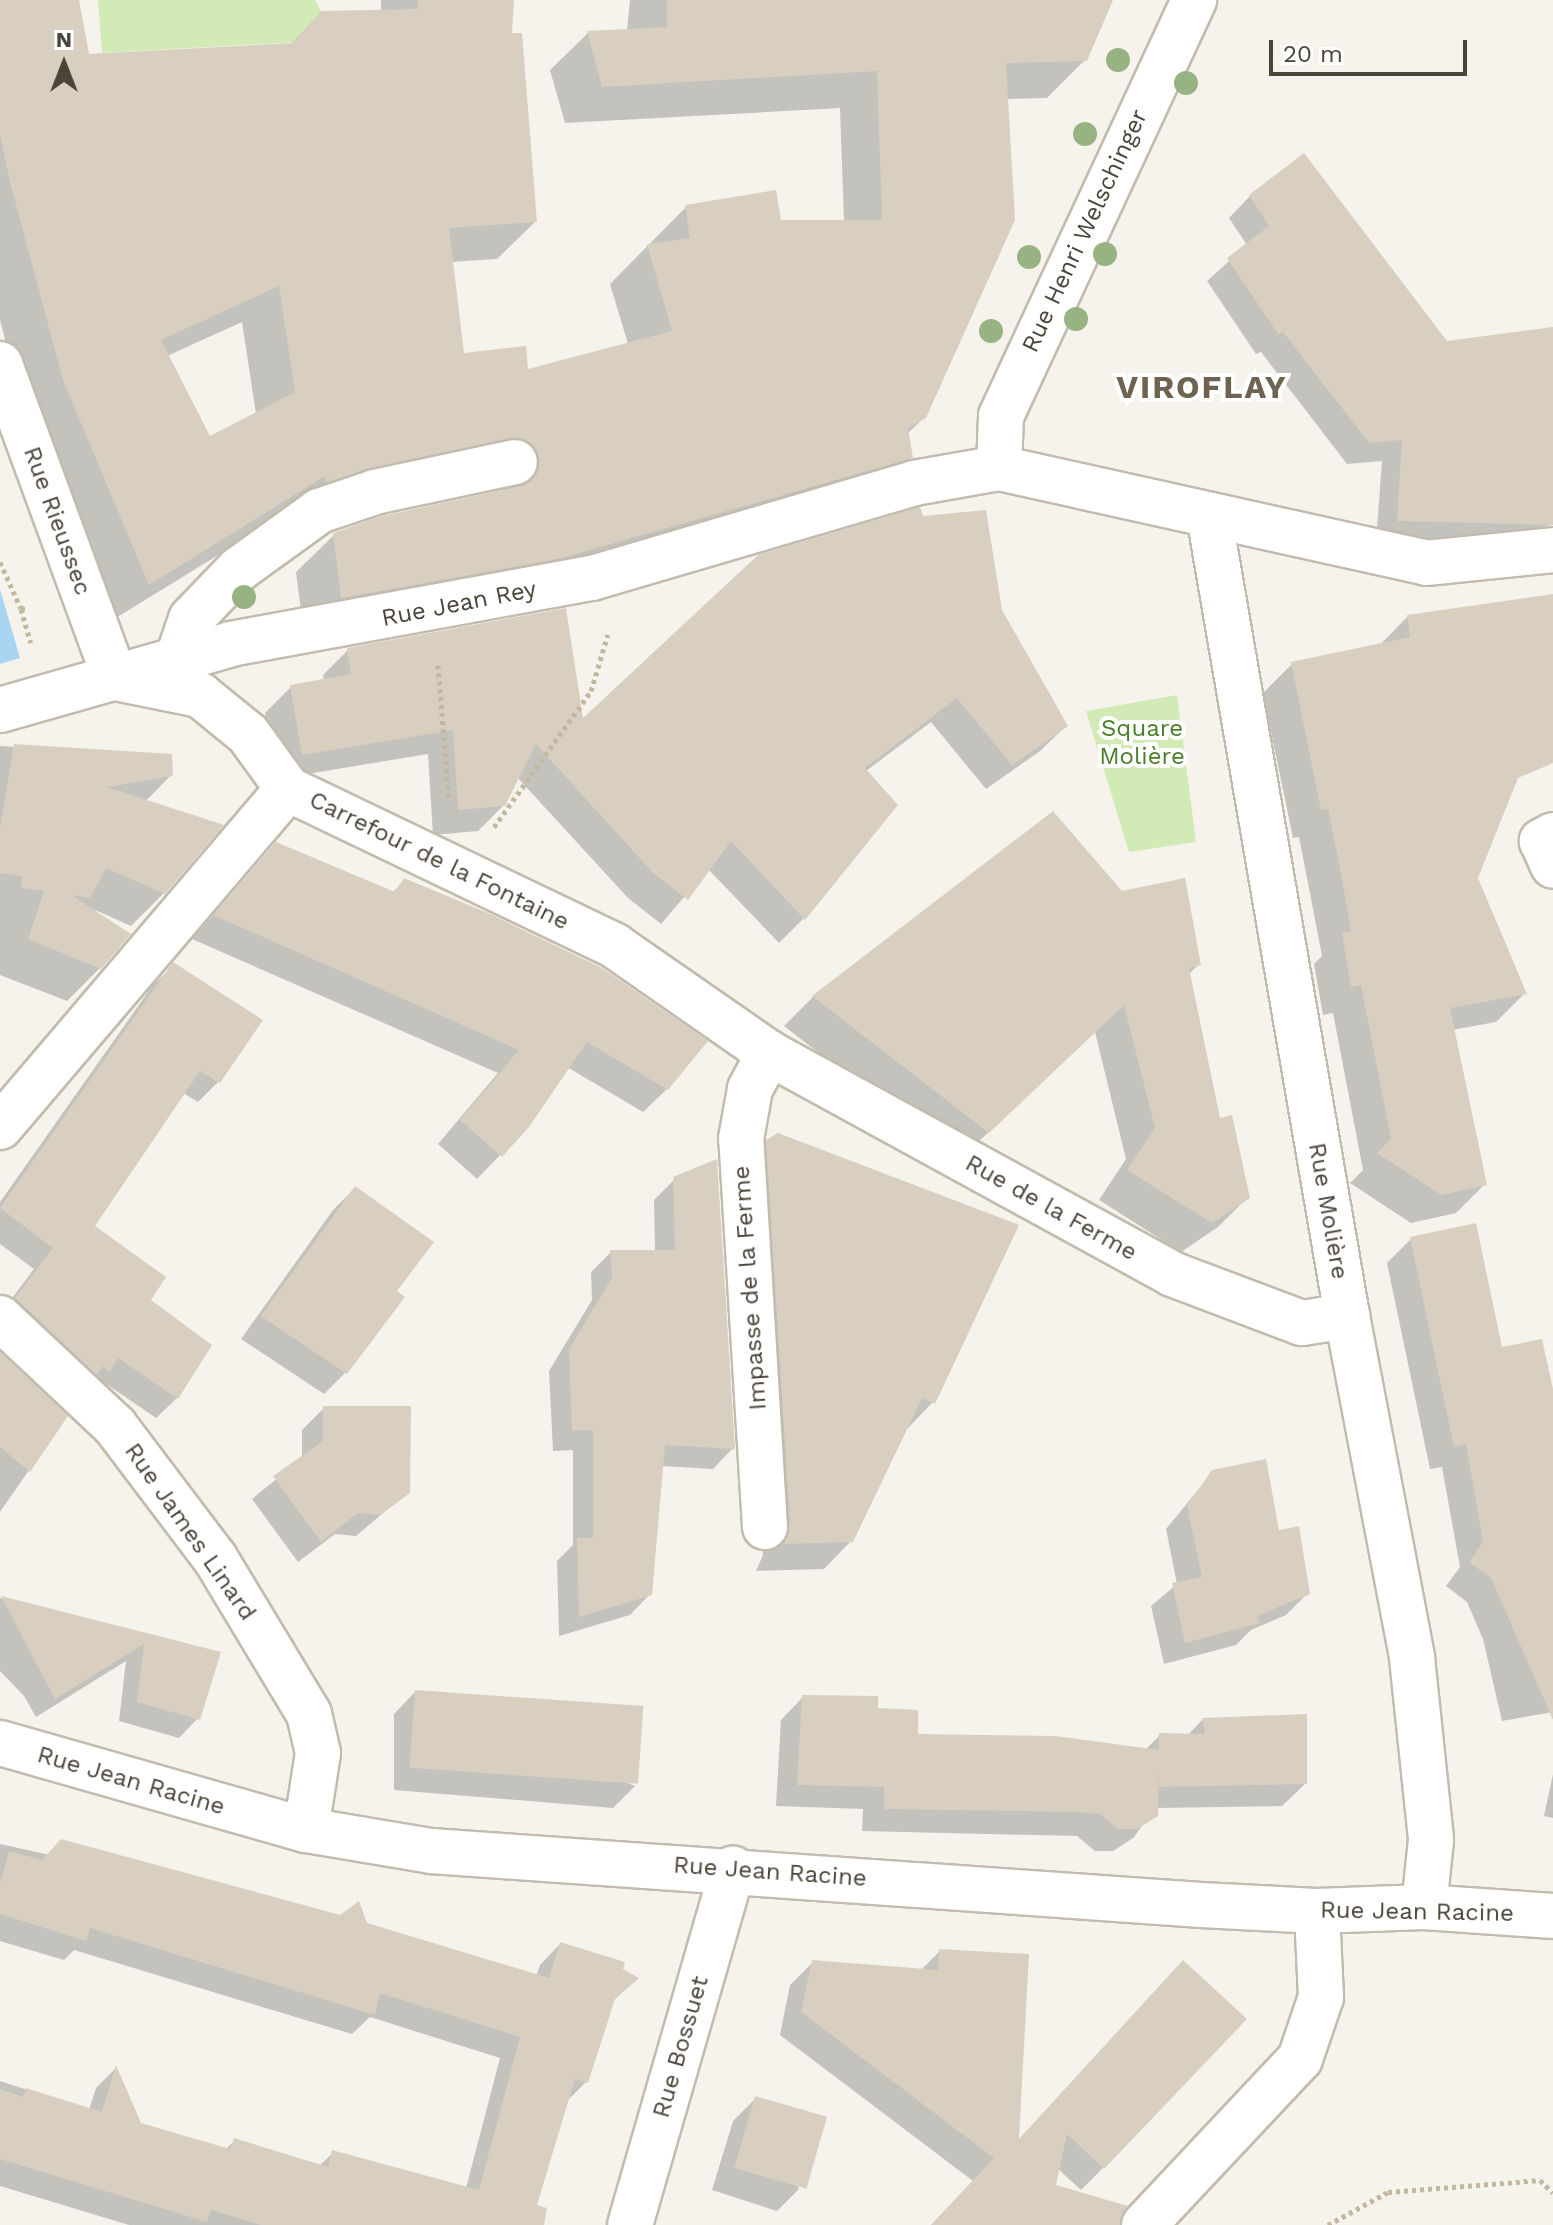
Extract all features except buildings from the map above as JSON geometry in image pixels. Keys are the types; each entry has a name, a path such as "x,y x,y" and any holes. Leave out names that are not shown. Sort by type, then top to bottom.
{"street":[{"name":"Rue Henri Welschinger","path":"999,468 1001,416 1194,0"},
{"name":"Rue Rieussec","path":"0,364 115,678"},
{"path":"177,660 191,619 239,569 319,511 375,492 515,462"},
{"name":"Rue Jean Rey","path":"0,710 231,644 434,609 628,568 914,483 999,468"},
{"path":"999,468 1426,563 1553,550"},
{"name":"Rue Molière","path":"1209,515 1347,1316 1412,1658 1431,1840 1424,1907"},
{"name":"Carrefour de la Fontaine","path":"115,678 200,695 248,734 288,789 615,946 769,1053"},
{"path":"0,1127 288,789"},
{"path":"1553,835 1542,841 1553,866"},
{"name":"Rue de la Ferme","path":"769,1053 1172,1274 1302,1323 1347,1316"},
{"name":"Impasse de la Ferme","path":"765,1527 741,1139 750,1089 769,1053"},
{"name":"Rue James Linard","path":"0,1318 115,1426 215,1558 309,1714 318,1753 306,1830"},
{"name":"Rue Jean Racine","path":"0,1743 306,1830 431,1851 733,1869 1317,1911 1424,1907 1553,1916"},
{"name":"Rue Bossuet","path":"630,2225 733,1869"},
{"path":"1144,2225 1300,2059 1321,1997 1317,1911"}],"path":[{"path":"464,873 591,691 628,568"},
{"path":"434,609 451,832 464,873"},
{"path":"1328,2225 1388,2192 1540,2180 1553,2193"}],"green space":[{"path":"98,0 315,0 321,11 313,20 314,41 102,53"},
{"name":"Square Molière","path":"1177,695 1196,842 1129,852 1086,711"}],"water":[{"path":"0,589 20,658 0,664"}],"district":[{"name":"VIROFLAY","path":"1202,387"}]}
